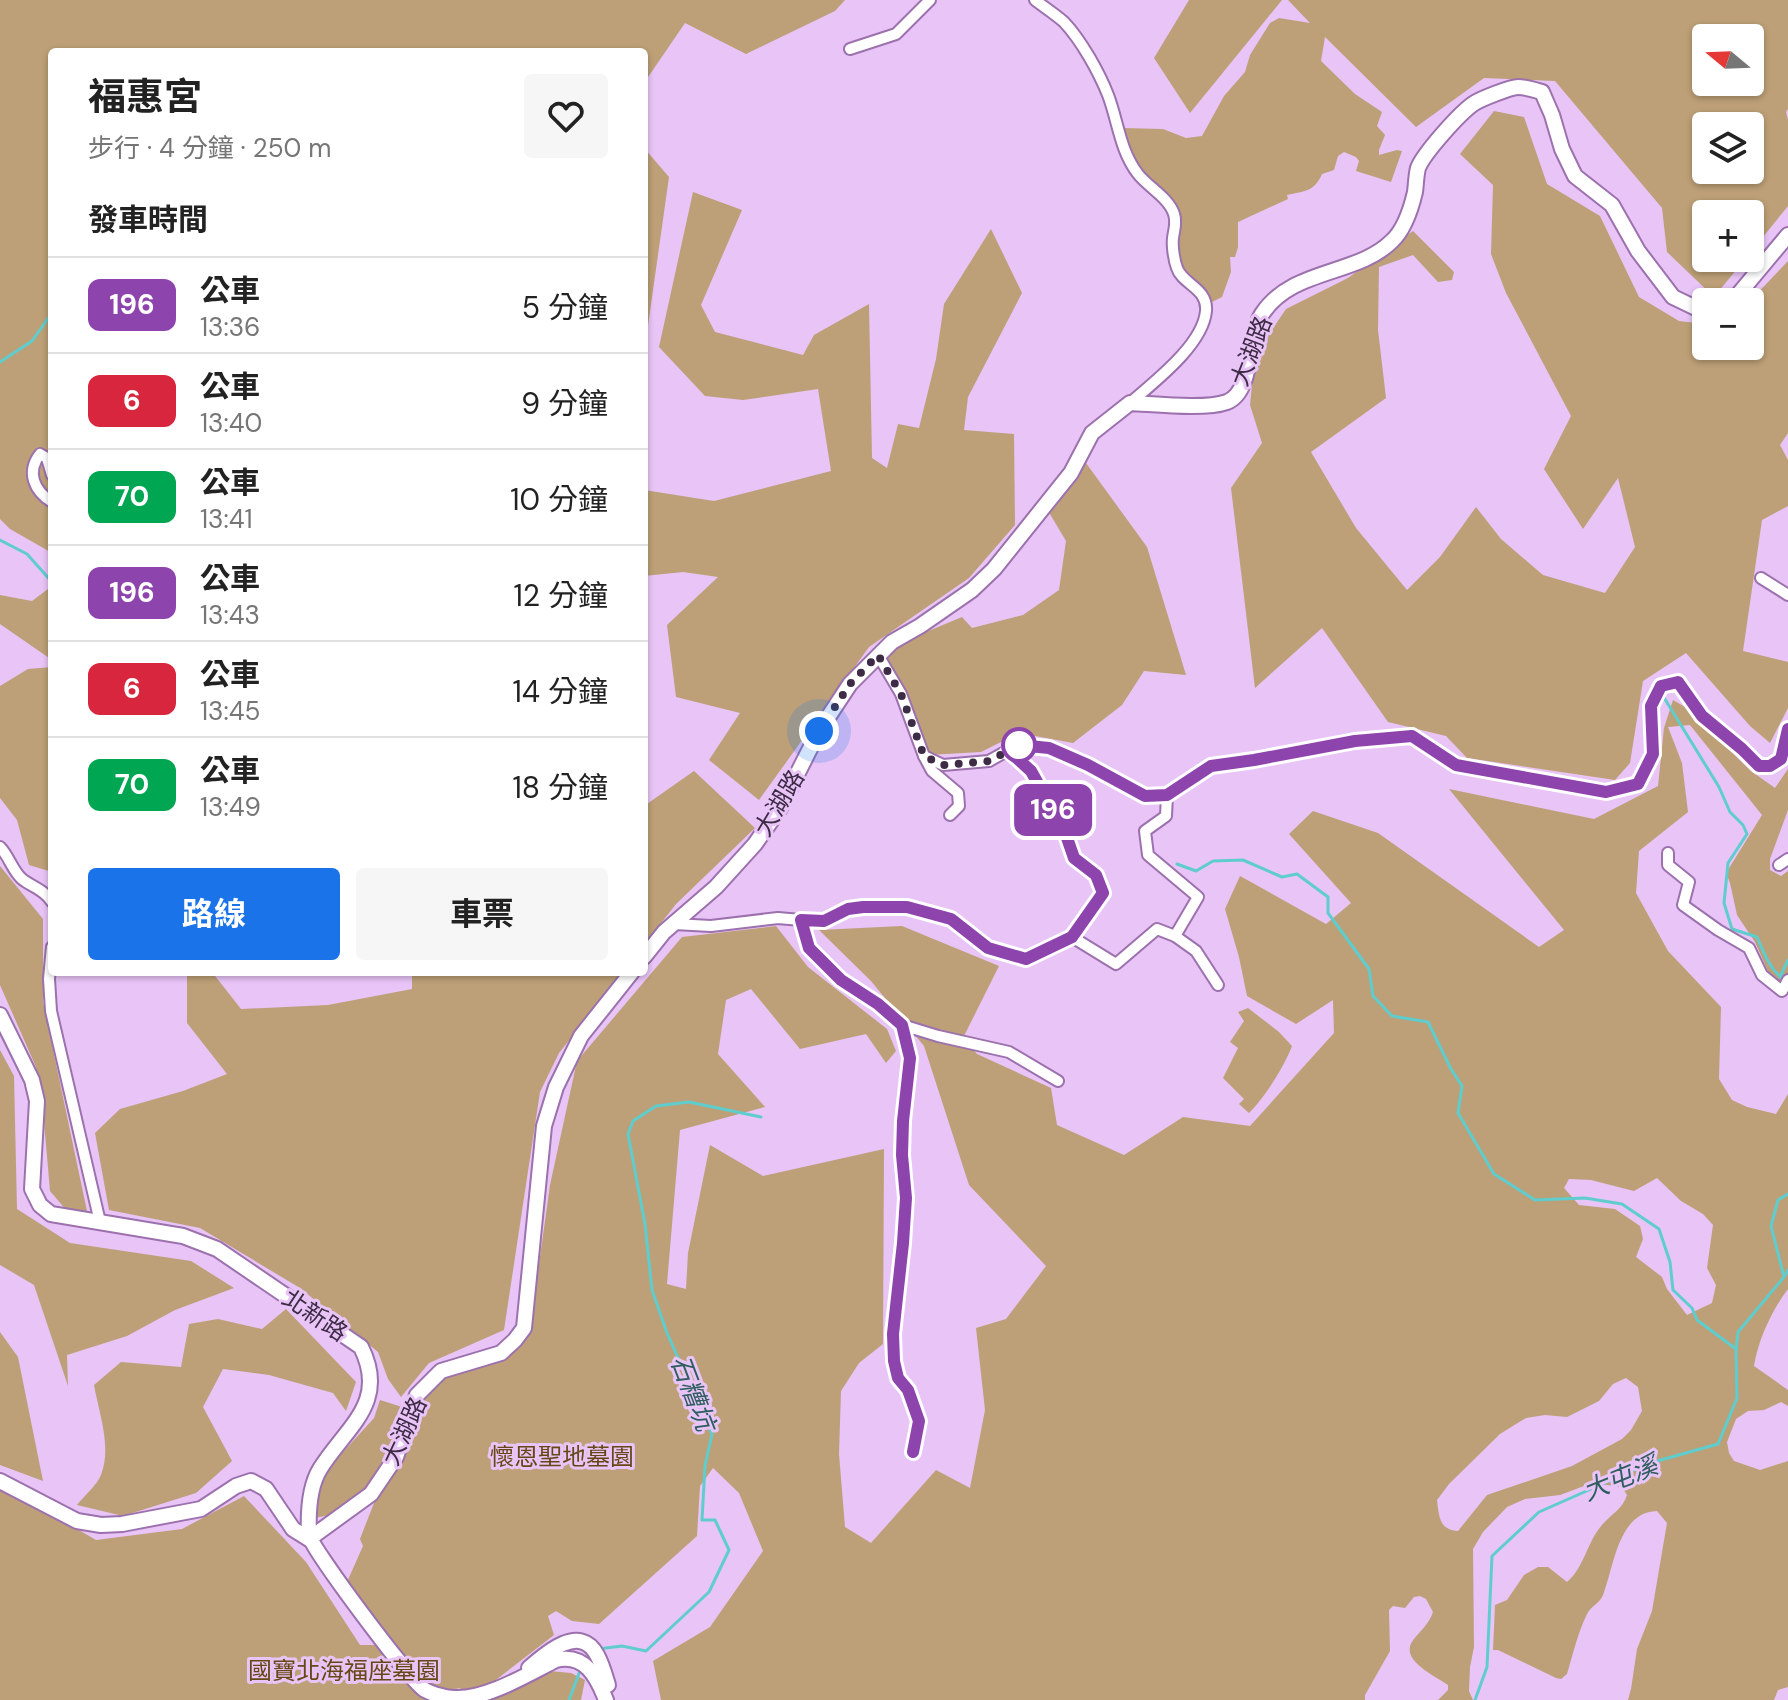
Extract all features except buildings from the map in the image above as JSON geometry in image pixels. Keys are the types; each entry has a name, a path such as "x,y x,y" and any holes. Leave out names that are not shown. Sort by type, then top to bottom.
{"street":[{"path":"850,49 896,34 930,0"},
{"path":"1035,0 1063,22 1079,41 1108,96 1116,126 1138,174 1174,211 1176,223 1172,241 1177,271 1199,290 1205,301 1207,311 1191,346 1130,403"},
{"name":"大湖路","path":"648,952 664,932 716,887 755,844 780,808 819,731 850,684 892,642 972,590 994,569 1071,473 1092,433 1130,403 1196,406 1227,402 1237,393 1247,372 1254,333 1261,315 1292,286 1371,256 1392,241 1405,223 1418,169 1437,140 1474,104 1517,87 1542,92 1575,176 1612,205 1638,251 1673,297 1692,306"},
{"path":"1744,288 1788,235"},
{"path":"48,461 40,454 37,456 33,478 36,490 48,499"},
{"path":"1761,578 1788,595"},
{"path":"878,655 901,694 932,771 958,793 959,806 950,815"},
{"path":"924,756 943,765 989,761 1018,745 1049,748 1145,796 1167,795 1211,766 1355,741 1412,736 1456,765 1606,792 1638,784 1653,754 1651,706 1661,686 1678,682 1702,716 1759,766 1770,766 1781,759 1788,729"},
{"path":"674,924 711,926 778,918 824,921 848,909 907,907 951,919 988,948 1026,959 1072,937 1103,893 1096,875 1074,858 1065,832 1031,771 1009,751"},
{"path":"1167,795 1166,816 1145,831 1148,855 1198,897 1175,936"},
{"path":"0,847 23,880 48,896"},
{"path":"1668,853 1668,865 1689,882 1683,905 1749,948 1762,975 1782,991 1788,980"},
{"path":"801,920 809,948 841,980 878,1004 902,1025 1009,1052 1058,1081"},
{"path":"1072,937 1116,964 1157,929 1175,936 1196,951 1218,985"},
{"path":"49,976 51,1011 100,1222"},
{"name":"大湖路","path":"309,1539 371,1494 396,1457 417,1395 441,1371 501,1353 524,1328 544,1126 556,1087 581,1036 629,976"},
{"name":"北新路","path":"0,1015 32,1080 37,1101 32,1189 40,1205 51,1214 183,1236 217,1249 361,1347 368,1361 370,1389 362,1414 318,1472 311,1494 309,1539"},
{"path":"902,1025 910,1058 902,1155 906,1198 902,1266 893,1334 898,1378 908,1390 919,1421 913,1452"},
{"path":"0,1481 77,1521 101,1525 201,1509 236,1486 251,1481 266,1489 293,1529 309,1539 372,1627 424,1690 454,1698 480,1695 565,1658 579,1661 597,1677 606,1700"},
{"path":"513,1681 545,1654 574,1640 587,1643 597,1653 612,1700"}],"green space":[{"path":"0,0 845,0 835,11 746,54 685,23 648,77 648,48 48,48 48,551 10,529 0,519"},
{"path":"1189,0 1282,0 1190,113 1154,58"},
{"path":"1288,0 1788,0 1788,206 1764,236 1764,200 1692,200 1692,272 1735,272 1721,288 1705,288 1667,252 1662,208 1555,81 1484,78 1416,127 1325,37 1321,61 1355,94 1382,112 1377,126 1385,135 1379,155 1402,151 1391,182 1356,171 1359,161 1344,152 1338,156 1334,170 1322,174 1312,188 1287,195 1288,199 1238,222 1238,247 1235,257 1230,257 1231,272 1222,297 1208,304 1179,269 1176,239 1180,223 1176,209 1144,177 1130,152 1122,128 1163,129 1186,138 1202,136 1224,96 1245,72 1250,55 1270,23 1279,18 1310,23"},
{"path":"1494,111 1524,117 1547,184 1600,216 1639,297 1679,321 1692,322 1692,360 1764,360 1762,288 1788,261 1788,433 1780,445 1788,460 1788,506 1762,520 1743,651 1788,662 1788,708 1770,743 1750,726 1686,653 1643,681 1630,763 1615,780 1467,758 1446,736 1388,722 1322,628 1255,688 1231,488 1262,443 1250,405 1255,355 1286,309 1348,278 1413,231 1454,272 1452,280 1438,282 1413,255 1379,267 1378,330 1386,398 1311,452 1356,528 1407,590 1440,557 1476,507 1501,539 1543,575 1605,593 1635,547 1618,478 1583,529 1544,469 1571,416 1506,293 1491,254 1493,185 1460,154"},
{"path":"648,153 669,177 648,326"},
{"path":"693,192 742,210 701,305 715,332 803,355 814,335 869,304 872,458 887,468 898,424 919,428 936,359 944,304 991,229 1022,293 968,397 964,430 1014,434 1015,525 969,578 869,647 759,800 709,760 740,713 676,697 667,625 718,577 683,572 648,576 648,491 714,501 831,471 818,389 743,400 705,396 659,347"},
{"path":"1086,463 1147,547 1186,675 1144,671 1122,705 1073,743 1019,733 981,752 928,755 886,656 902,642 962,617 972,628 1023,615 1059,590 1066,541 1047,509"},
{"path":"48,589 48,657 0,624 0,595 32,601"},
{"path":"48,667 48,871 29,865 17,820 0,798 0,686 28,669"},
{"name":"懷恩聖地墓園","path":"1673,700 1685,707 1751,771 1775,788 1788,769 1788,810 1770,859 1770,870 1781,876 1788,871 1788,990 1770,976 1755,942 1737,915 1726,873 1762,815 1690,725 1668,727 1682,763 1688,812 1639,851 1636,893 1668,951 1721,1007 1719,1079 1732,1100 1776,1114 1788,1094 1788,1289 1766,1326 1754,1366 1788,1390 1788,1406 1781,1402 1764,1410 1748,1411 1736,1419 1727,1442 1734,1461 1760,1470 1788,1461 1788,1687 1778,1690 1774,1700 1628,1700 1637,1649 1652,1611 1667,1523 1657,1511 1644,1514 1626,1531 1603,1595 1584,1621 1567,1674 1561,1679 1556,1678 1493,1650 1495,1605 1507,1600 1524,1575 1538,1567 1548,1567 1567,1582 1578,1570 1597,1532 1625,1500 1627,1495 1622,1487 1592,1483 1560,1495 1525,1499 1507,1507 1483,1532 1473,1549 1474,1647 1469,1691 1473,1700 1438,1700 1448,1690 1448,1685 1419,1666 1410,1653 1410,1646 1433,1612 1426,1599 1420,1596 1414,1597 1405,1608 1393,1606 1389,1610 1390,1651 1365,1700 661,1700 653,1661 710,1627 763,1551 739,1493 713,1468 700,1486 697,1536 599,1624 572,1621 556,1611 548,1616 554,1635 492,1683 462,1691 460,1688 436,1693 417,1680 347,1582 363,1546 360,1539 374,1503 363,1494 330,1515 314,1518 317,1489 324,1473 374,1418 380,1400 418,1412 425,1394 434,1383 457,1370 510,1354 524,1342 530,1329 550,1185 577,1061 682,937 776,926 808,967 887,1029 896,1051 886,1063 866,1034 800,1049 751,989 726,1000 718,1054 765,1107 680,1130 667,1284 686,1289 688,1253 710,1145 763,1176 884,1149 883,1344 859,1363 841,1391 839,1454 845,1527 871,1543 936,1470 970,1488 985,1410 976,1328 1006,1319 1046,1266 969,1185 924,1046 871,981 819,930 902,926 999,966 963,1038 977,1054 1051,1088 1057,1125 1124,1155 1183,1117 1250,1126 1334,1033 1333,1000 1296,1024 1247,996 1225,909 1240,876 1326,924 1351,903 1289,834 1313,811 1378,833 1539,947 1564,930 1449,789 1594,819 1658,786 1664,728","holes":["1657,1178 1713,1225 1707,1268 1716,1285 1712,1303 1687,1315 1667,1289 1662,1277 1636,1257 1643,1239 1640,1226 1615,1209 1579,1205 1564,1188 1569,1179 1591,1180 1634,1191","1626,1378 1638,1387 1642,1411 1622,1439 1572,1466 1487,1495 1458,1531 1444,1525 1437,1500 1500,1434 1526,1418 1545,1415 1567,1417 1599,1401 1613,1384"]},
{"path":"694,771 755,828 676,904 648,940 648,803"},
{"path":"0,866 43,919 43,1002 88,1216 67,1211 50,1191 36,1067 0,985"},
{"path":"187,976 215,976 241,1009 328,1005 412,989 412,976 620,976 559,1053 540,1092 504,1330 429,1363 401,1397 388,1379 378,1352 300,1288 200,1228 109,1210 95,1133 120,1109 183,1091 227,1074 187,1023"},
{"path":"1248,1008 1292,1046 1274,1081 1249,1113 1239,1104 1244,1099 1223,1078 1238,1048 1230,1042 1244,1021 1238,1012"},
{"path":"0,1050 14,1076 17,1209 70,1243 191,1261 234,1288 175,1310 127,1336 67,1355 68,1386 34,1285 0,1265"},
{"path":"286,1309 356,1382 346,1411 333,1393 269,1375 223,1369 203,1407 232,1461 196,1493 123,1516 77,1505 99,1479 104,1464 104,1430 94,1385 121,1362 181,1367 189,1324 218,1319 262,1329"},
{"path":"0,1332 18,1357 43,1481 0,1465"},
{"path":"0,1484 96,1540 182,1529 244,1496 306,1562 360,1645 377,1645 407,1683 432,1700 0,1700"},
{"name":"國寶北海福座墓園","path":"549,1671 571,1673 585,1680 581,1700 486,1700 494,1698"}],"waterway":[{"path":"0,362 32,341 48,319"},
{"path":"0,540 27,554 48,578"},
{"path":"1663,696 1719,787 1730,812 1747,834 1728,863 1724,903 1732,929 1757,937 1772,967 1786,981"},
{"path":"1177,864 1196,871 1213,861 1243,860 1282,877 1297,874 1328,897 1328,913 1369,969 1373,996 1392,1016 1428,1022 1462,1086 1458,1113 1494,1174 1535,1200 1585,1198 1622,1204 1659,1229 1670,1262 1673,1290 1692,1308 1697,1320 1736,1349"},
{"path":"1780,977 1788,960"},
{"name":"石糟坑","path":"598,1649 622,1646 646,1651 709,1592 729,1550 715,1520 702,1520 705,1466 712,1434 667,1333 652,1290 645,1224 628,1134 633,1121 656,1106 689,1102 761,1117"},
{"path":"1784,1277 1771,1226 1778,1200 1788,1194"},
{"name":"大屯溪","path":"1475,1700 1487,1667 1492,1556 1539,1512 1650,1463 1718,1444 1737,1398 1738,1332 1788,1270"},
{"name":"石糟坑","path":"569,1700 581,1668"}],"bus line":[{"name":"196","path":"913,1452 919,1421 908,1390 898,1378 893,1334 902,1266 906,1198 903,1121 910,1058 902,1025 878,1004 841,980 809,948 801,920 824,921 848,909 863,907 907,907 951,919 988,948 1026,959 1072,937 1103,893 1096,875 1074,858 1065,832 1031,771 1009,751 1018,745 1049,748 1145,796 1167,795 1211,766 1355,741 1412,736 1456,765 1606,792 1638,784 1653,754 1651,706 1661,686 1678,682 1702,716 1759,766 1770,766 1781,759 1788,729"}],"route":[{"path":"819,731 850,684 878,655 901,694 924,756 943,765 989,761 1019,745"}]}
